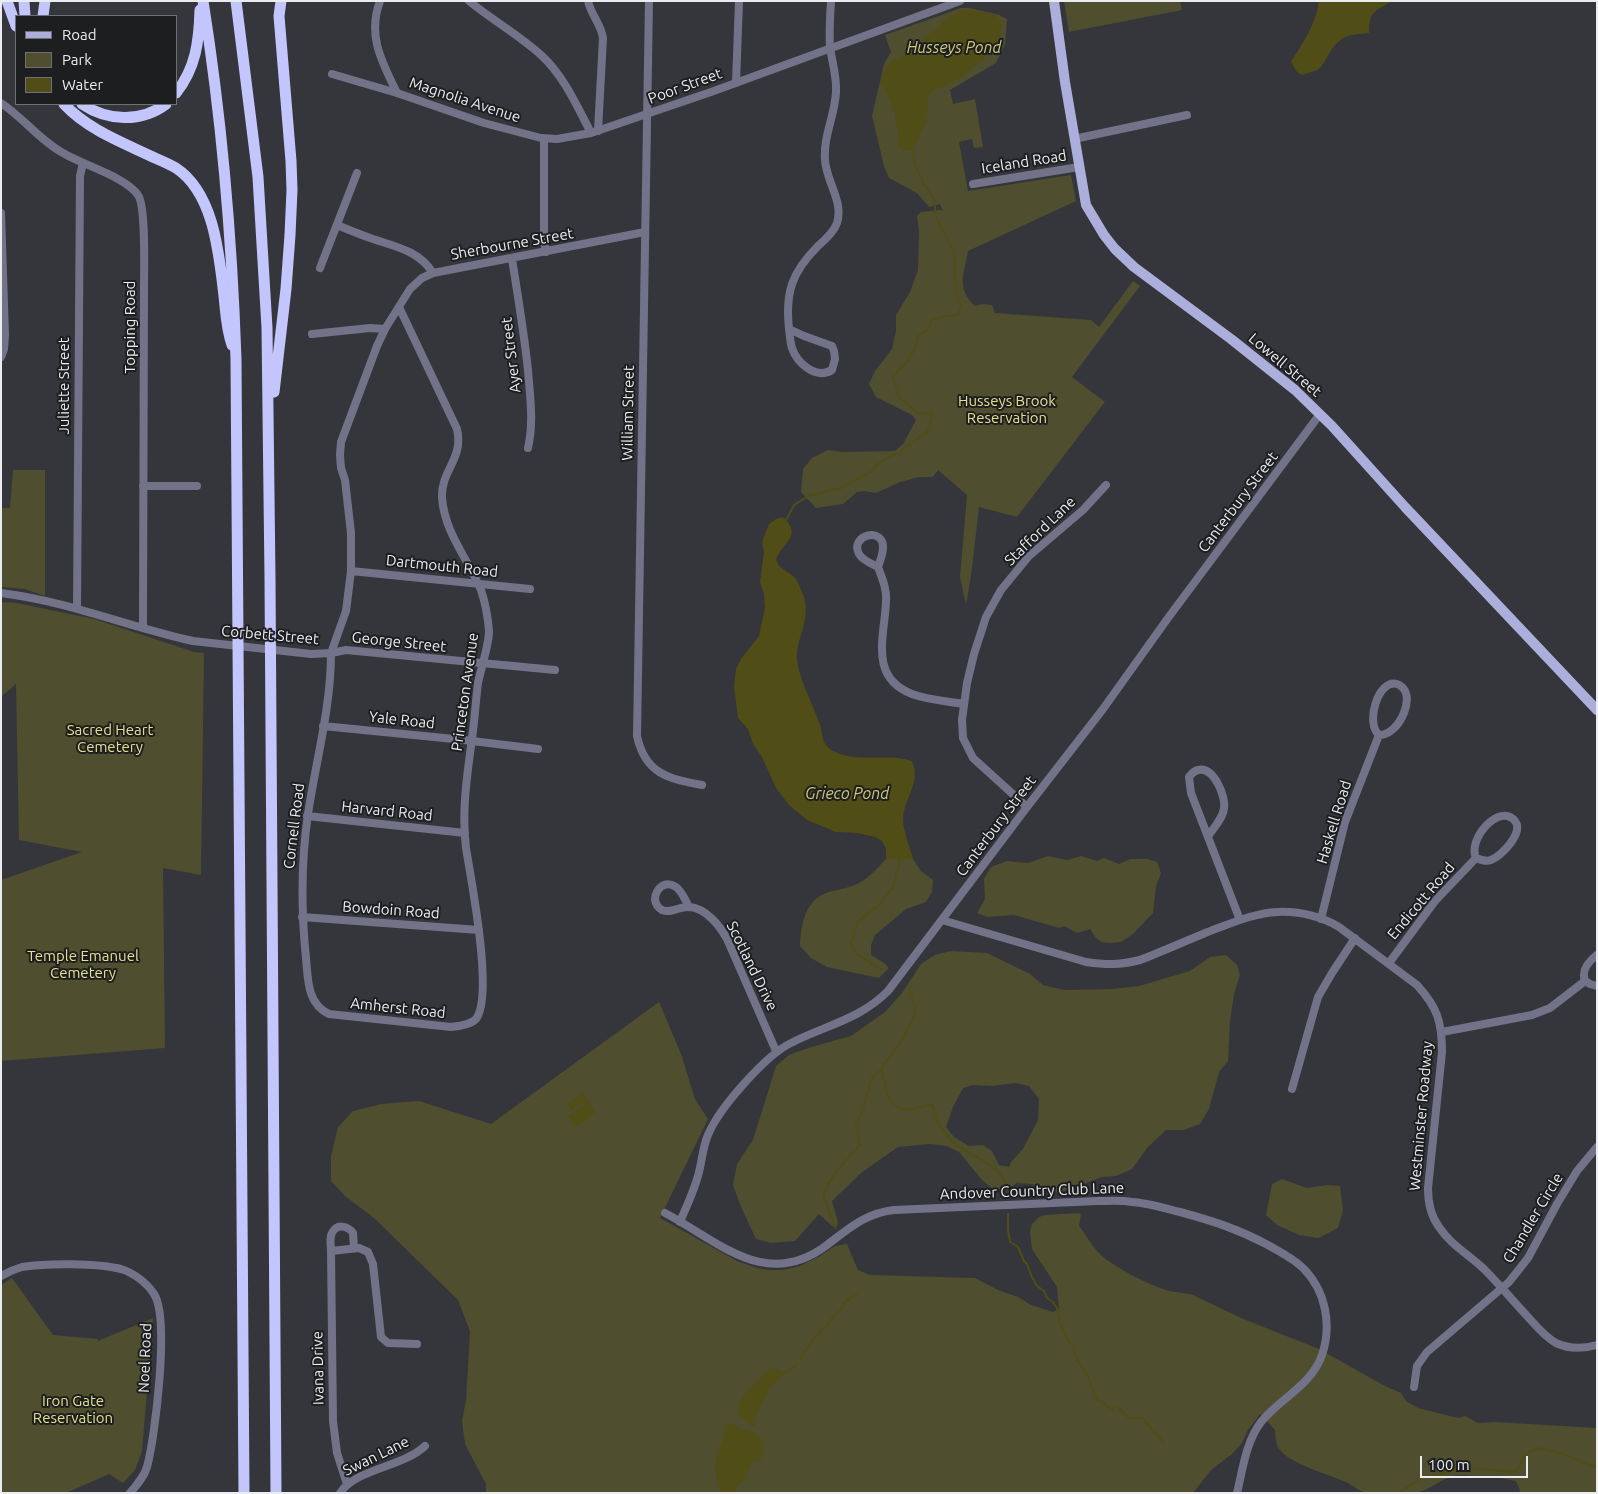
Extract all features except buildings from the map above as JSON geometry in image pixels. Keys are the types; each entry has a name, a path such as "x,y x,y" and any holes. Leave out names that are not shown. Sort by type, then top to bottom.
{"highway":[{"path":"7,1 15,23"},
{"path":"24,1 25,15"},
{"path":"43,15 46,1"},
{"path":"178,90 188,75 195,59 202,1"},
{"path":"202,1 212,56 221,131 229,227 236,359 244,1493"},
{"path":"236,1 258,177 267,319 276,1493"},
{"path":"268,415 276,380 286,289 291,218 291,168 280,34 281,1"},
{"path":"65,105 76,116 94,128 176,168 195,186 208,211 219,260 226,328 236,359"},
{"path":"84,105 104,115 126,118 149,114 164,105"}],"main road":[{"name":"Lowell Street","path":"1054,1 1074,138 1086,204 1104,236 1134,267 1231,339 1295,390 1320,414 1535,646 1597,710"}],"street":[{"path":"380,1 374,22 375,37 380,55 397,93"},
{"path":"469,1 546,60 594,132"},
{"path":"588,1 590,9 600,25 603,38 594,132"},
{"name":"William Street","path":"649,1 637,736 642,752 657,771 673,779 702,785"},
{"path":"736,82 738,1"},
{"path":"789,329 832,346 835,359 832,370 824,374 819,373 799,361 792,349 789,329 788,306 795,274 803,261 835,228 838,219 837,200 825,161 826,144 836,91 836,76 830,48 830,1"},
{"name":"Poor Street","path":"594,132 960,1"},
{"name":"Magnolia Avenue","path":"332,74 544,141 594,132"},
{"name":"Topping Road","path":"1,103 47,143 125,184 138,194 142,204 144,324 142,627"},
{"path":"1074,138 1187,115"},
{"path":"544,141 544,242 546,252"},
{"name":"Juliette Street","path":"78,608 80,174 83,163"},
{"name":"Iceland Road","path":"973,184 1079,167"},
{"path":"320,268 357,173"},
{"path":"1,213 5,335 4,349 1,357"},
{"path":"337,225 372,239 395,245 414,254 433,273"},
{"name":"Sherbourne Street","path":"399,307 415,284 433,273 645,232"},
{"name":"Ayer Street","path":"512,259 532,412 532,431 528,448"},
{"name":"Corbett Street","path":"1,593 36,598 78,608 193,641 311,654 331,653 346,610 351,571 350,524 345,480 341,468 341,442 377,346 399,307"},
{"name":"Princeton Avenue","path":"399,307 457,429 459,438 458,450 442,488 443,505 454,539 484,599 489,632 478,683 465,804 464,833 477,905 479,930 483,988 478,1014"},
{"path":"312,334 370,328 385,329"},
{"name":"Canterbury Street","path":"680,1222 699,1173 708,1135 721,1111 776,1051 808,1034 849,1019 874,1004 888,991 1103,709 1168,618 1320,414"},
{"name":"Stafford Lane","path":"1027,807 973,758 963,738 962,720 967,683 981,630 1001,590 1029,556 1083,510 1106,485"},
{"path":"143,486 197,486"},
{"path":"878,567 886,594 881,648 886,672 897,686 912,694 964,704"},
{"name":"Dartmouth Road","path":"351,571 530,589"},
{"name":"George Street","path":"331,653 346,650 555,670"},
{"name":"Cornell Road","path":"314,1003 308,981 302,917 302,862 324,726 331,653"},
{"path":"1392,684 1398,685 1407,694 1407,702 1398,725 1394,730 1379,735 1374,729 1372,722 1376,702 1384,688 1392,684"},
{"name":"Yale Road","path":"324,726 538,749"},
{"name":"Haskell Road","path":"1321,919 1345,822 1379,735"},
{"path":"1208,836 1223,814 1224,805 1215,777 1207,770 1200,769 1193,772 1190,776 1190,785 1208,836 1240,920"},
{"name":"Harvard Road","path":"308,816 464,833"},
{"name":"Endicott Road","path":"1500,816 1509,817 1514,820 1518,827 1516,834 1500,853 1489,860 1476,858 1475,841 1488,825 1500,816"},
{"name":"Endicott Road","path":"1389,963 1435,901 1476,858"},
{"name":"Scotland Drive","path":"688,906 711,918 722,931 776,1051"},
{"name":"Westminster Roadway","path":"942,920 1086,962 1106,965 1124,964 1140,960 1240,920 1268,913 1302,913 1339,927 1417,984 1428,996 1436,1012 1442,1032 1441,1070 1428,1188 1429,1205 1433,1218 1442,1232 1485,1270 1539,1329 1552,1340 1561,1345 1574,1348 1597,1345"},
{"name":"Bowdoin Road","path":"302,917 479,930"},
{"path":"1292,1089 1318,997 1355,938"},
{"path":"1586,982 1585,968 1597,955"},
{"path":"1586,982 1597,986"},
{"path":"1442,1032 1521,1018 1537,1013 1550,1008 1586,982"},
{"name":"Amherst Road","path":"314,1003 329,1014 451,1027 462,1026 474,1021 478,1014"},
{"name":"Chandler Circle","path":"1414,1387 1417,1366 1422,1357 1432,1346 1502,1289 1528,1258 1577,1171 1597,1147"},
{"name":"Andover Country Club Lane","path":"665,1213 737,1254 761,1263 773,1264 795,1262 807,1258 871,1215 894,1210 1130,1201 1213,1221 1247,1233 1293,1259 1310,1275 1321,1295 1327,1319 1327,1332 1321,1356 1308,1379 1268,1414 1254,1433 1248,1448 1237,1493"},
{"name":"Ivana Drive","path":"347,1484 337,1453 333,1421 331,1234 340,1226 346,1226 352,1230 354,1235 354,1248"},
{"path":"331,1251 354,1248 364,1249 368,1252 372,1259 381,1337 388,1343 417,1344"},
{"name":"Noel Road","path":"1,1276 20,1268 63,1264 122,1269 136,1276 156,1295 162,1342 153,1444 146,1470 139,1483 130,1493"},
{"name":"Swan Lane","path":"340,1493 347,1484 411,1456 425,1446"}],"green space":[{"path":"1064,1 1180,1 1182,10 1069,32"},
{"name":"Husseys Brook Reservation","path":"961,8 970,8 1000,15 1007,19 1005,44 996,63 950,90 953,104 975,99 983,147 974,148 972,139 959,142 968,191 1071,175 1076,201 968,251 963,274 965,293 975,306 982,304 992,305 995,313 1091,320 1099,327 1133,281 1140,286 1072,377 1105,402 1017,517 979,507 966,605 960,577 967,495 938,470 933,477 919,477 900,482 876,493 857,492 843,504 816,508 801,492 803,469 812,458 828,450 842,452 895,451 903,444 916,420 912,415 876,397 869,384 875,371 892,349 896,331 896,315 910,292 918,270 919,231 917,216 921,212 943,211 940,204 929,207 917,193 889,178 884,166 872,116 884,64 891,52 885,35"},
{"path":"13,470 45,470 45,596 25,589 1,587 1,508 10,508"},
{"path":"1,602 17,603 94,619 194,652 204,653 201,875 163,868 165,1048 1,1061 1,880 82,852 19,840 16,684 1,697"},
{"path":"1048,856 1067,860 1081,856 1097,861 1104,858 1119,864 1130,859 1147,859 1157,862 1161,873 1156,886 1153,913 1133,934 1121,942 1110,943 1101,942 1090,929 1077,933 1064,926 1059,928 1014,915 987,917 977,913 985,899 984,879 991,867 1007,861 1028,863"},
{"path":"886,859 913,859 921,871 933,880 932,892 926,902 906,909 875,935 871,945 871,955 889,968 879,978 827,967 811,958 800,946 803,921 814,900 821,895 863,881"},
{"path":"951,951 987,953 1030,974 1043,985 1064,990 1112,989 1139,986 1190,971 1210,957 1226,955 1237,965 1240,975 1234,994 1230,1021 1228,1061 1219,1072 1209,1109 1200,1124 1184,1130 1166,1130 1148,1147 1132,1169 1116,1176 1102,1177 1059,1193 1032,1184 1017,1183 1004,1191 994,1190 982,1180 959,1152 947,1146 930,1144 898,1147 861,1173 832,1201 838,1222 837,1227 832,1226 819,1214 795,1241 771,1243 756,1239 733,1185 737,1164 753,1140 776,1066 789,1055 851,1036 885,1012 902,993 921,964 935,955","holes":["1015,1083 1029,1086 1039,1099 1038,1120 1023,1149 1009,1167 999,1165 992,1151 983,1145 969,1146 954,1137 946,1127 953,1107 963,1088 973,1085 992,1086"]},
{"path":"659,1002 681,1054 695,1099 708,1119 660,1218 737,1261 757,1268 783,1270 800,1266 835,1246 847,1244 858,1270 870,1275 975,1278 998,1290 1018,1297 1031,1305 1053,1312 1059,1309 1057,1287 1032,1249 1030,1232 1032,1224 1039,1217 1045,1215 1079,1213 1081,1215 1079,1226 1093,1246 1120,1269 1169,1291 1193,1295 1241,1318 1319,1349 1401,1393 1406,1401 1418,1408 1458,1418 1465,1416 1478,1423 1495,1422 1597,1428 1597,1493 1521,1493 1516,1481 1491,1476 1457,1475 1415,1493 1366,1493 1346,1482 1302,1465 1286,1456 1278,1446 1275,1430 1260,1414 1248,1430 1242,1443 1232,1454 1211,1470 1193,1493 486,1493 486,1484 465,1444 462,1421 466,1400 470,1331 458,1300 374,1218 345,1196 331,1181 331,1156 338,1127 353,1111 381,1104 419,1101 491,1124"},
{"path":"1282,1179 1307,1188 1328,1185 1340,1186 1343,1210 1338,1228 1318,1238 1299,1235 1277,1225 1266,1215 1272,1184"},
{"name":"Iron Gate Reservation","path":"12,1278 53,1335 98,1339 98,1341 153,1318 142,1451 135,1470 123,1483 109,1474 66,1493 1,1493 1,1285"}],"water":[{"path":"1319,1 1392,1 1374,13 1370,20 1369,33 1345,37 1337,43 1320,67 1315,71 1302,75 1297,72 1291,62 1312,26"},
{"name":"Husseys Pond","path":"972,9 995,15 1003,22 999,39 990,52 966,74 946,86 934,89 928,97 927,121 912,150 904,151 899,147 892,106 880,84 886,67 914,48 947,19 955,14"},
{"name":"Grieco Pond","path":"782,517 792,530 788,542 777,557 777,562 780,567 792,575 804,597 806,612 798,646 797,661 820,725 824,742 830,749 839,754 912,761 915,776 914,783 904,812 903,824 913,859 886,859 886,848 882,841 875,837 858,833 836,832 807,820 789,805 776,788 762,757 753,744 748,729 738,718 734,686 736,669 741,659 759,636 765,608 764,594 760,582 764,552 762,542 769,524"},
{"path":"582,1092 596,1113 575,1127 568,1116 584,1105 582,1103 571,1110 567,1104 580,1096 579,1094"},
{"path":"771,1368 785,1373 766,1395 754,1419 755,1428 739,1416 739,1408 749,1389"},
{"path":"733,1423 741,1429 755,1432 762,1441 764,1452 759,1461 754,1460 751,1462 750,1469 745,1477 746,1481 742,1481 734,1493 722,1493 715,1468 726,1425"}],"waterway":[{"path":"786,520 794,505 808,496 841,488 872,471 883,460 898,453 927,432 933,415 918,413 899,397 893,376 907,362 915,348 917,337 929,328 931,320 958,314 961,305 956,293 955,260 952,248 936,217 934,198 924,184 915,164 912,150"},
{"path":"881,969 858,955 851,944 858,921 878,906 893,887 900,859"},
{"path":"909,987 916,1013 903,1039 882,1067 888,1097 892,1103 903,1110 932,1105 936,1120 948,1136 957,1146 996,1170 1005,1181 1010,1197"},
{"path":"835,1228 823,1196 834,1175 860,1145 856,1126 871,1080 882,1068"},
{"path":"1008,1214 1010,1242 1018,1247 1037,1286 1044,1291 1047,1298 1057,1308 1060,1323 1068,1341 1072,1344 1077,1360 1087,1374 1097,1400 1103,1402 1112,1411 1115,1407 1118,1407 1129,1418 1143,1418 1164,1443"},
{"path":"800,1359 811,1342 845,1302 858,1293"},
{"path":"784,1373 796,1366"},
{"path":"1398,1493 1423,1477 1437,1476 1445,1472 1468,1468 1516,1472 1527,1453 1539,1448 1566,1455 1597,1468"}],"park label":[{"name":"Sacred Heart Cemetery","path":"110,738"},
{"name":"Temple Emanuel Cemetery","path":"83,964"}]}
